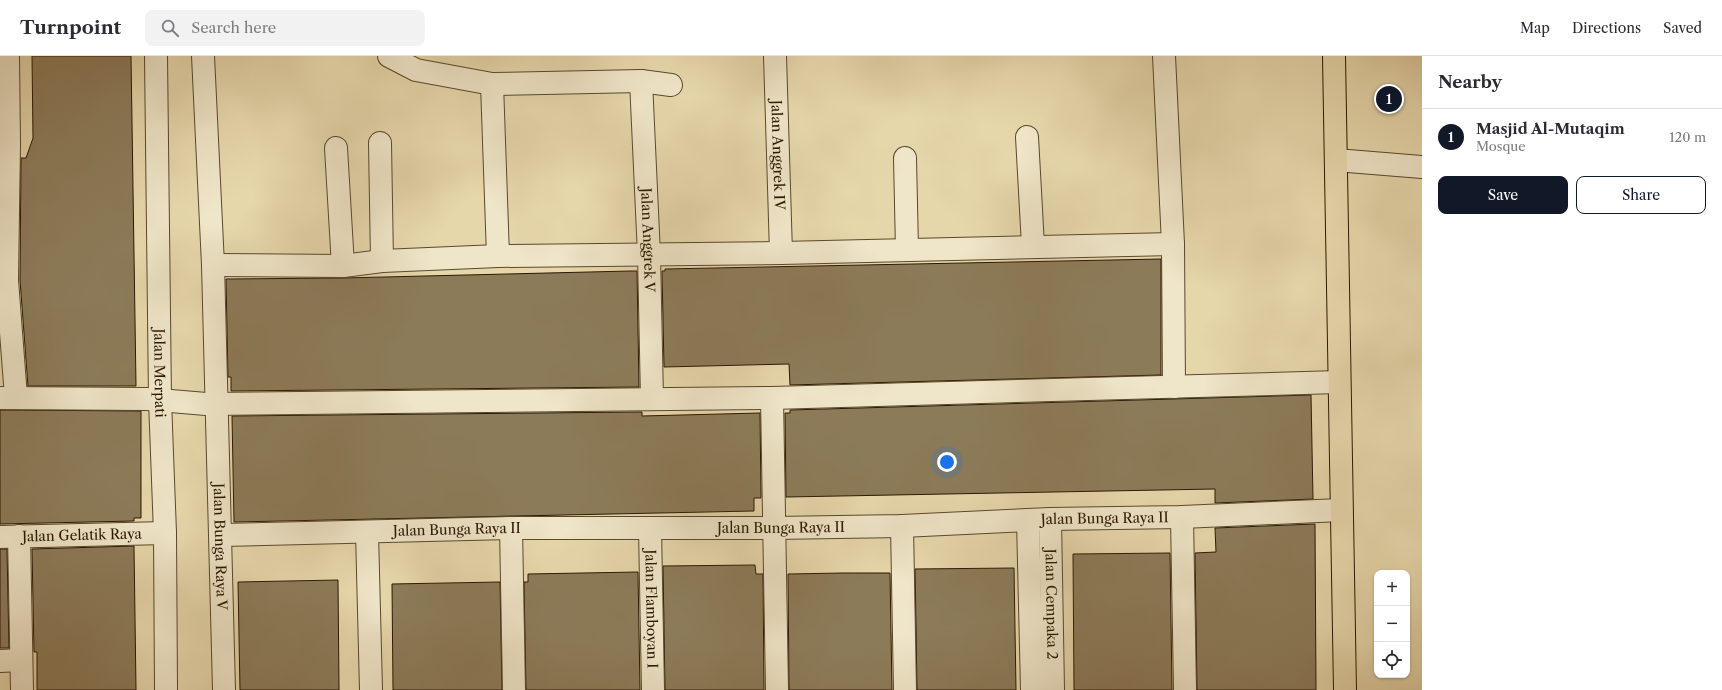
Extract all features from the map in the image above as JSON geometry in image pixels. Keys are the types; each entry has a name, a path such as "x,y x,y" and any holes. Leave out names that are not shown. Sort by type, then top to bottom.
{"main road":[{"path":"1334,56 1345,690"}],"street":[{"path":"8,56 5,120 3,280 8,398 160,400 215,404 772,398 1339,382"},
{"name":"Jalan Merpati","path":"156,56 160,400 165,533 166,690"},
{"name":"Jalan Bunga Raya V","path":"203,56 213,265 215,404 221,535 224,690"},
{"path":"389,56 416,70 492,84 641,81 671,84"},
{"name":"Jalan Anggrek IV","path":"775,56 781,253"},
{"path":"1164,56 1173,244 1174,387"},
{"name":"Jalan Anggrek V","path":"641,81 652,399"},
{"path":"492,84 498,256"},
{"path":"1027,137 1033,246"},
{"path":"380,143 382,261"},
{"path":"336,148 343,266"},
{"path":"905,158 907,250"},
{"path":"1336,160 1422,167"},
{"path":"213,265 343,266 382,261 498,256 781,253 1033,246 1173,244"},
{"path":"772,398 777,690"},
{"name":"Jalan Bunga Raya II","path":"221,535 511,528 774,528 902,526 1050,519 1182,517 1341,510"},
{"path":"1182,517 1186,690"},
{"name":"Jalan Cempaka 2","path":"1050,519 1054,690"},
{"name":"Jalan Cempaka 2","path":"1028,520 1032,690"},
{"path":"902,526 905,690"},
{"path":"511,528 514,690"},
{"name":"Jalan Flamboyan I","path":"650,528 653,690"},
{"path":"367,532 371,690"},
{"name":"Jalan Gelatik Raya","path":"10,536 165,533"},
{"path":"10,536 10,660 22,690"}],"building":[{"path":"32,56 131,56 136,386 28,386 20,280 21,158 26,158 33,138"},
{"path":"1161,259 1161,375 790,385 789,364 664,367 662,271 665,271 665,269"},
{"path":"637,271 639,387 231,391 231,377 228,377 226,279 343,278"},
{"path":"1311,395 1313,499 1215,503 1215,489 786,497 785,413 790,413 790,410"},
{"path":"0,410 141,411 141,518 134,518 134,521 0,524"},
{"path":"642,412 642,416 760,413 761,498 754,498 754,511 234,522 232,416"},
{"path":"1315,524 1316,690 1197,690 1195,553 1216,552 1215,528"},
{"path":"134,546 136,690 37,690 37,652 34,652 32,549"},
{"path":"0,549 7,549 9,648 0,648"},
{"path":"1170,553 1172,690 1074,690 1073,554"},
{"path":"755,565 756,574 763,574 764,690 665,690 663,566"},
{"path":"1014,568 1016,690 917,690 915,569"},
{"path":"638,572 640,690 526,690 524,582 528,582 528,574"},
{"path":"890,573 892,690 789,690 788,574"},
{"path":"338,580 339,690 240,690 238,582"},
{"path":"500,582 502,690 393,690 392,584"}],"place":[{"name":"Masjid Al-Mutaqim","path":"1389,99"}]}
